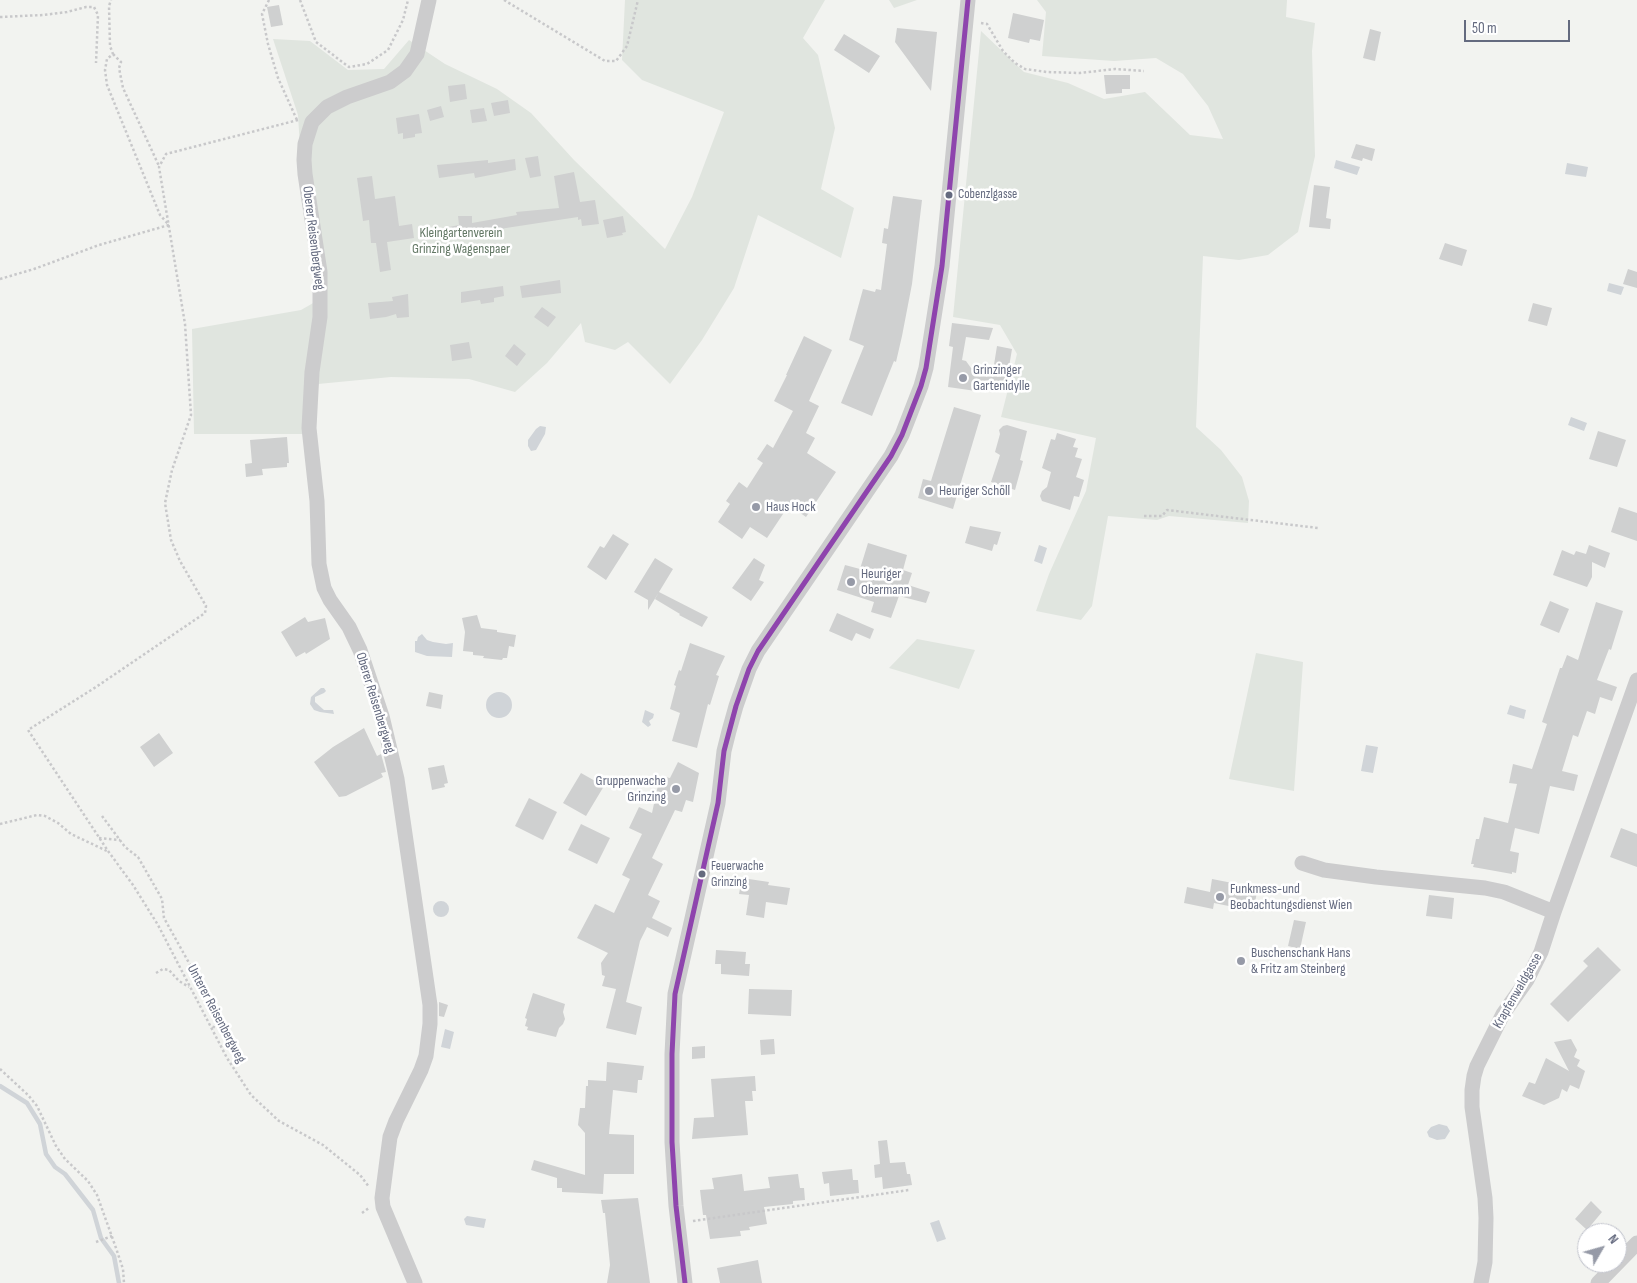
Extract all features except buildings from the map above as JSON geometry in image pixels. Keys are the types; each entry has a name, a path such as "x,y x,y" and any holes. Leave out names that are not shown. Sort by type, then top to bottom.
{"street":[{"path":"312,122 327,107 347,97 390,82 405,71 417,54 428,0"},
{"path":"685,1283 672,1142 671,1089 675,994 716,812 728,731 749,669 758,651 891,456 902,435 921,386 930,344 942,266 968,0"},
{"name":"Oberer Reisenbergweg","path":"312,122 305,144 304,160 320,272 320,317 312,372 309,428 317,501 319,564 324,588 349,627 360,650 382,716 397,779 430,1005 426,1056 390,1137 382,1198 383,1207 415,1283"},
{"name":"Krapfenwaldgasse","path":"1481,1283 1485,1262 1486,1218 1485,1198 1472,1107 1474,1076 1477,1066 1503,1014 1535,967 1637,680"},
{"path":"1302,863 1324,870 1485,888 1504,892 1554,912"},
{"path":"1598,1283 1637,1243"}],"path":[{"path":"111,0 109,6 110,46 121,62 119,68 123,88 159,167 170,225"},
{"path":"268,0 262,14 268,44 278,78 296,120"},
{"path":"300,0 316,42 349,66 367,64 388,50 403,20 408,0"},
{"path":"504,0 605,60 616,61 627,46 638,0"},
{"path":"0,16 43,15 94,7 98,15 96,63"},
{"path":"966,20 987,24 1003,51 1015,63 1025,69 1080,73 1115,69 1144,70"},
{"path":"114,54 107,59 105,70 107,86 160,215 170,225"},
{"path":"159,167 166,154 296,120 312,122"},
{"path":"0,279 34,269 99,245 170,225"},
{"name":"Unterer Reisenbergweg","path":"170,225 185,324 190,415 172,470 165,503 171,540 180,561 206,606 205,613 96,687 28,730 99,838 138,893 191,987 227,1058 251,1095 279,1121 323,1145 360,1175 369,1188"},
{"path":"1144,516 1162,516 1167,510 1318,528"},
{"path":"0,824 37,815 45,816 58,823 71,834 97,848 108,851"},
{"path":"102,816 125,847 138,857 162,899 164,918 218,1015 213,1029"},
{"path":"99,838 120,840"},
{"path":"156,973 162,969 169,970 179,980 191,987"},
{"path":"0,1069 37,1106 56,1146 65,1159 88,1181 97,1196 122,1269 124,1283"},
{"path":"678,1223 909,1190"},
{"path":"98,1242 110,1237"}],"green space":[{"name":"Kleingartenverein Grinzing Wagenspaer","path":"625,0 825,0 803,38 818,55 835,128 821,189 854,208 841,258 758,215 734,288 702,340 670,384 628,342 615,350 585,342 581,323 547,363 515,392 469,379 391,377 318,384 304,434 194,434 192,329 301,310 315,302 302,180 298,115 273,39 310,41 348,70 384,69 409,40 445,64 497,89 531,113 574,160 665,249 692,197 724,112 642,80 622,60"},
{"path":"889,0 917,0 894,8"},
{"path":"1037,0 1287,0 1286,17 1315,23 1312,51 1315,156 1298,232 1268,255 1239,260 1203,256 1196,427 1221,450 1242,477 1249,501 1248,523 1169,516 1157,520 1108,516 1092,606 1081,620 1036,611 1049,574 1086,491 1096,438 1001,417 1017,354 1000,325 953,317 981,31 1024,72 1068,83 1104,99 1145,92 1190,135 1223,139 1208,106 1183,74 1156,58 1114,61 1042,56 1046,12"},
{"path":"917,639 975,650 959,689 889,668"},
{"path":"1256,653 1303,662 1294,791 1229,779"}],"shaded area":[{"path":"1336,160 1360,167 1357,175 1334,168"},
{"path":"1567,163 1588,167 1586,177 1565,174"},
{"path":"1609,283 1624,287 1621,295 1607,291"},
{"path":"1571,417 1587,423 1584,431 1568,425"},
{"path":"540,426 546,427 545,434 536,450 531,451 528,446 528,440"},
{"path":"1039,545 1047,548 1042,564 1034,561"},
{"path":"422,634 427,640 433,642 453,643 452,657 427,656 415,652 415,641"},
{"path":"321,688 324,688 326,691 315,697 315,702 324,710 333,710 334,714 314,710 310,704 311,697"},
{"path":"499,692 508,696 512,705 508,714 499,718 490,714 486,705 490,696"},
{"path":"1510,705 1526,710 1524,719 1507,714"},
{"path":"645,710 654,714 653,718 649,721 651,725 648,727 642,722"},
{"path":"1366,745 1378,747 1373,773 1361,771"},
{"path":"441,901 449,909 441,917 433,909"},
{"path":"445,1029 454,1032 450,1049 441,1047"},
{"path":"1439,1124 1447,1126 1450,1131 1445,1139 1437,1140 1429,1137 1427,1132 1431,1127"},
{"path":"467,1216 486,1219 484,1228 466,1225 464,1219"},
{"path":"939,1220 946,1239 937,1242 930,1223"}],"waterway":[{"path":"0,1086 27,1103 40,1124 46,1154 55,1167 65,1174 93,1210 101,1238 114,1256 119,1283"}],"transit line":[{"path":"685,1283 676,1206 672,1142 672,1054 675,994 718,803 724,751 736,706 749,669 758,651 891,456 902,435 921,386 926,368 942,266 968,0"}],"place":[{"name":"Cobenzlgasse","path":"949,195"},
{"name":"Grinzinger Gartenidylle","path":"963,378"},
{"name":"Heuriger Schöll","path":"929,491"},
{"name":"Haus Hock","path":"756,507"},
{"name":"Heuriger Obermann","path":"851,582"},
{"name":"Gruppenwache Grinzing","path":"676,789"},
{"name":"Feuerwache Grinzing","path":"702,874"},
{"name":"Funkmess-und Beobachtungsdienst Wien","path":"1220,897"},
{"name":"Buschenschank Hans & Fritz am Steinberg","path":"1241,961"}]}
